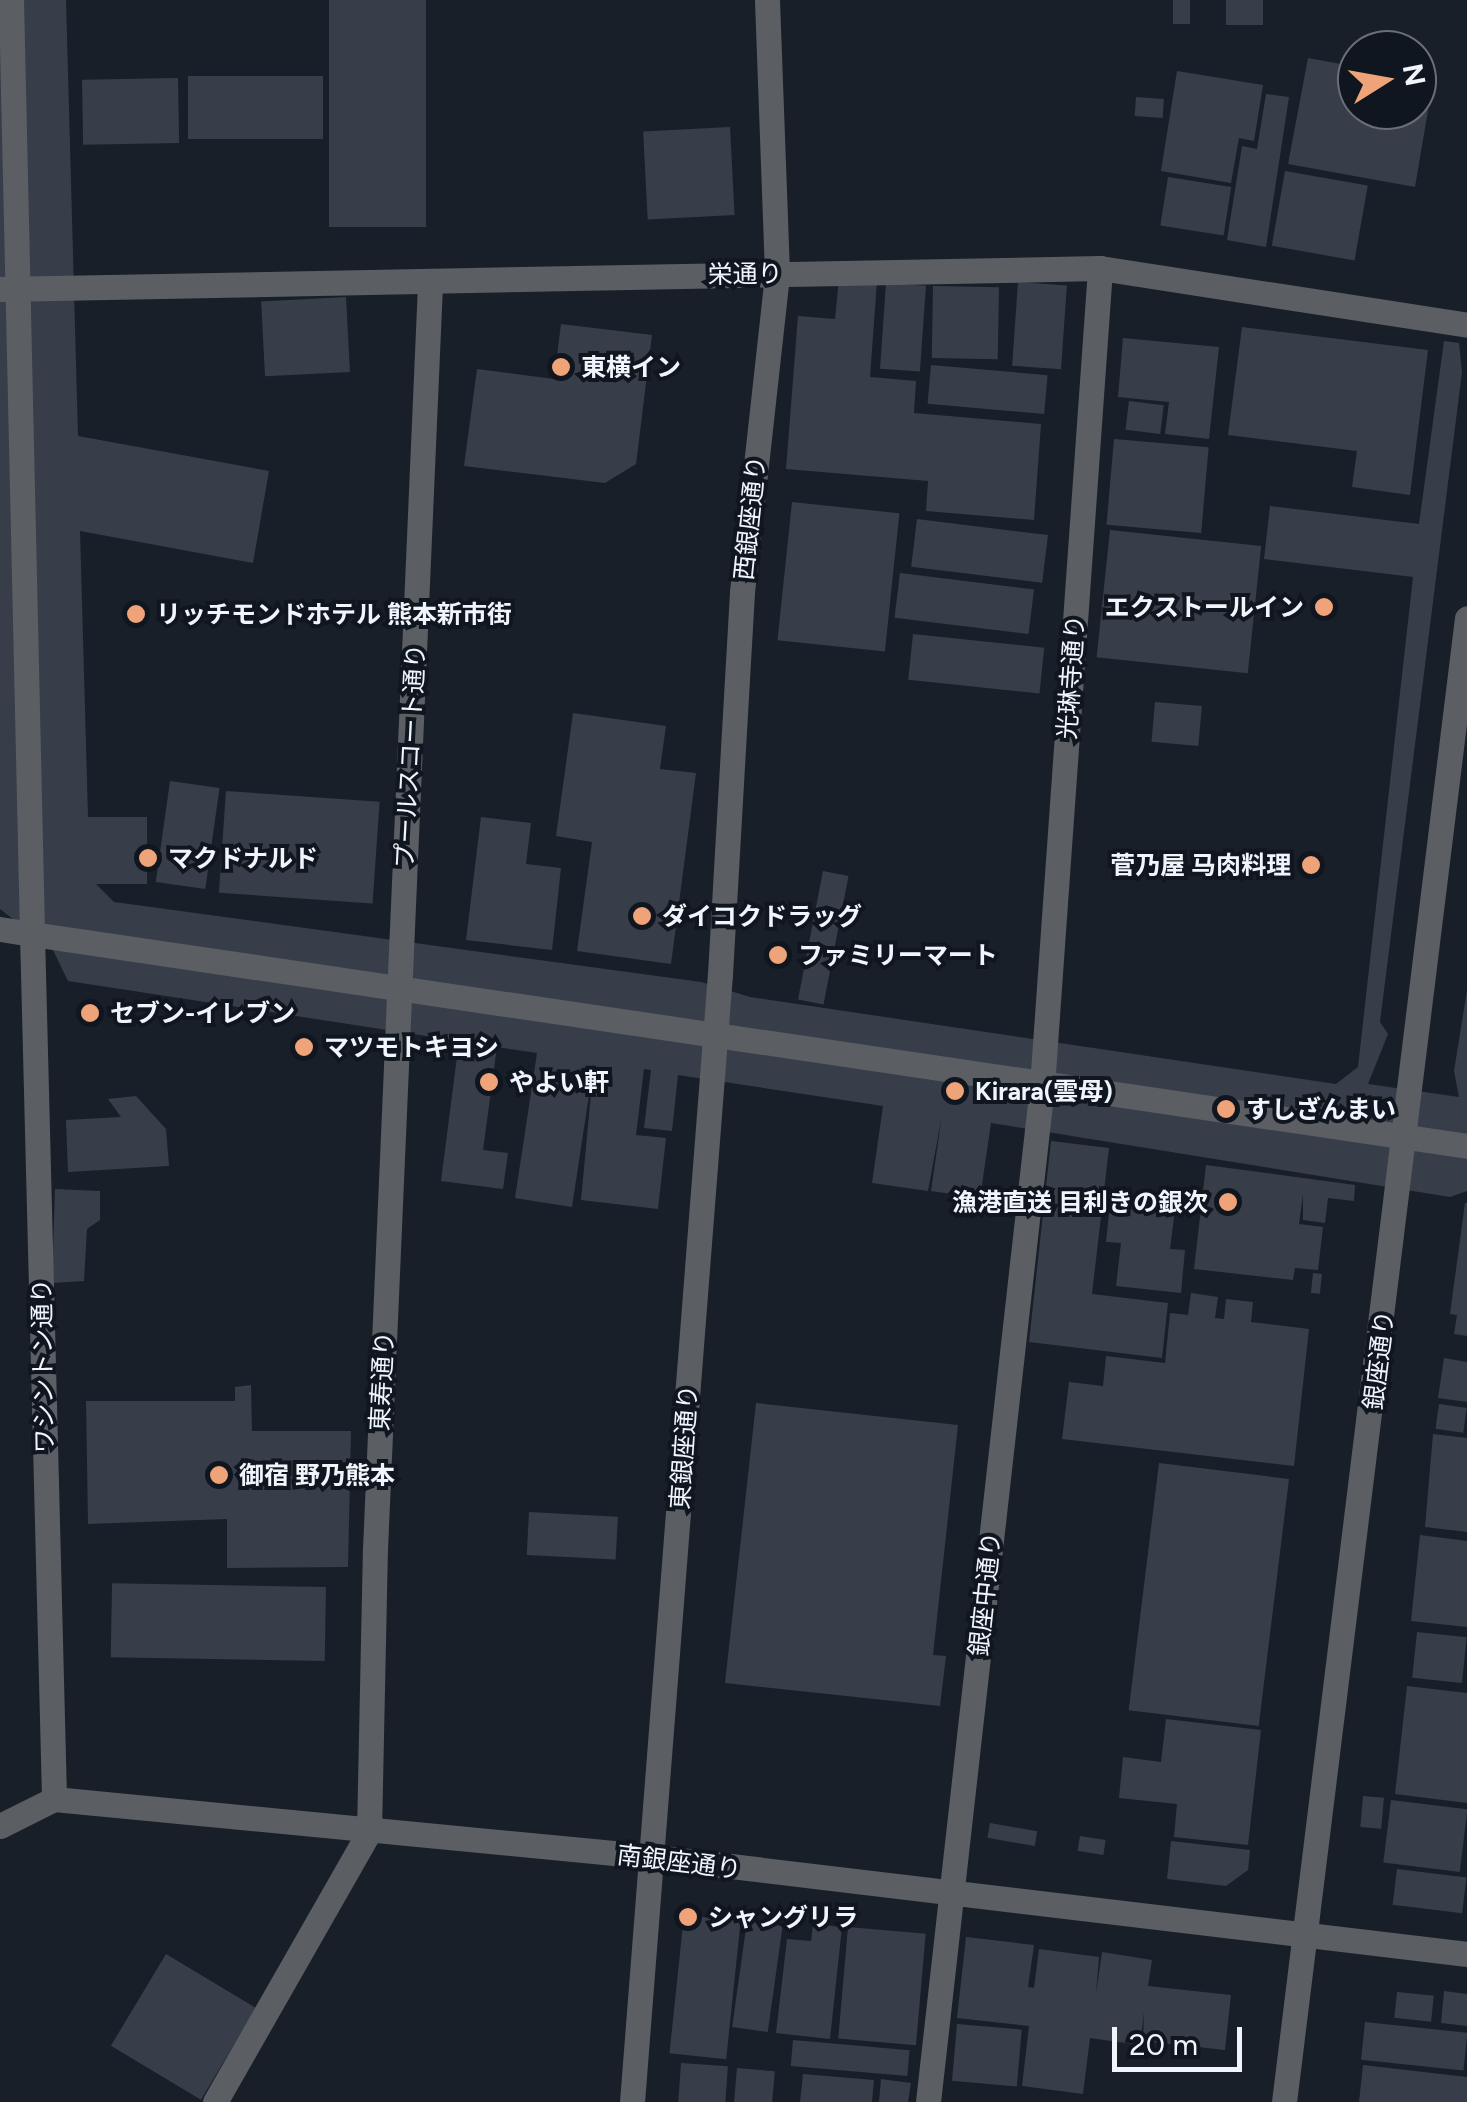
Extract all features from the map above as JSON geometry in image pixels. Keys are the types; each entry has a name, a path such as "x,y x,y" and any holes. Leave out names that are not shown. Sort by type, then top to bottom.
{"street":[{"name":"ワシントン通り","path":"11,0 9,289 32,934 54,1798"},
{"name":"西銀座通り","path":"714,1036 742,592 777,274 767,0"},
{"name":"栄通り","path":"9,289 1100,268 1467,326"},
{"name":"光琳寺通り","path":"1042,1086 1100,268"},
{"name":"プールスコート通り","path":"400,990 430,283"},
{"name":"銀座通り","path":"1284,2102 1408,1137 1467,618"},
{"path":"0,929 1467,1146"},
{"name":"東寿通り","path":"369,1832 400,990"},
{"name":"東銀座通り","path":"632,2102 655,1858 714,1036"},
{"name":"銀座中通り","path":"928,2102 1042,1086"},
{"path":"0,1826 54,1798"},
{"name":"南銀座通り","path":"54,1798 655,1858 950,1898 1467,1954"},
{"path":"215,2102 369,1832"}],"building":[{"path":"0,0 66,0 78,436 269,471 253,563 80,531 88,817 147,817 147,884 96,884 114,902 701,982 750,997 1336,1084 1358,1067 1413,577 1264,559 1270,506 1419,524 1444,341 1459,343 1462,372 1380,1022 1388,1034 1368,1084 1459,1097 1454,1071 1467,990 1467,1191 1450,1197 991,1123 980,1198 931,1191 942,1115 928,1191 872,1183 883,1106 678,1075 672,1131 644,1128 651,1070 644,1069 636,1135 666,1138 658,1209 581,1200 594,1062 572,1207 515,1198 537,1053 497,1047 483,1150 508,1153 503,1189 441,1181 459,1041 68,981 53,950 0,909"},
{"path":"329,0 426,0 426,227 329,227"},
{"path":"1173,0 1190,0 1190,24 1173,24"},
{"path":"1226,0 1263,0 1263,25 1226,25"},
{"path":"1308,58 1337,63 1337,130 1425,130 1415,187 1288,164"},
{"path":"1177,71 1263,85 1254,141 1239,138 1231,183 1161,171"},
{"path":"188,76 323,76 323,139 188,139"},
{"path":"178,78 179,143 83,145 82,80"},
{"path":"1266,94 1289,97 1266,247 1227,240 1242,146 1257,149"},
{"path":"1136,97 1164,99 1163,118 1135,116"},
{"path":"730,127 735,215 648,219 643,132"},
{"path":"1285,171 1368,186 1355,260 1272,246"},
{"path":"1168,177 1231,187 1224,235 1160,225"},
{"path":"839,278 877,281 870,377 916,381 914,413 1041,424 1034,520 926,511 928,481 786,469 798,316 835,319"},
{"path":"1018,282 1067,285 1061,369 1012,366"},
{"path":"886,283 926,286 920,372 880,369"},
{"path":"933,286 999,287 998,359 932,358"},
{"path":"346,297 350,372 265,376 261,301"},
{"path":"561,324 652,335 636,464 605,483 464,466 477,369 554,379"},
{"path":"1242,327 1428,350 1410,495 1352,487 1357,451 1228,435"},
{"path":"1123,338 1219,347 1209,439 1165,434 1169,402 1118,397"},
{"path":"931,365 1048,375 1044,414 928,404"},
{"path":"1129,401 1164,405 1160,434 1125,430"},
{"path":"1114,439 1209,447 1201,533 1107,525"},
{"path":"792,502 899,513 885,652 777,640"},
{"path":"917,519 1048,535 1042,583 911,567"},
{"path":"1110,530 1261,546 1248,673 1097,657"},
{"path":"900,573 1034,589 1029,634 895,618"},
{"path":"913,634 1044,648 1039,694 908,680"},
{"path":"1155,702 1202,706 1198,746 1152,742"},
{"path":"573,713 666,726 660,769 696,773 671,964 577,951 592,842 556,836"},
{"path":"170,781 220,788 205,889 156,882"},
{"path":"226,791 380,802 373,903 219,893"},
{"path":"481,817 531,823 526,864 561,868 552,950 466,940"},
{"path":"823,871 849,876 824,1005 798,1000"},
{"path":"136,1096 166,1129 169,1166 68,1172 66,1120 121,1117 108,1099"},
{"path":"1051,1141 1109,1148 1092,1294 1168,1303 1162,1358 1029,1342"},
{"path":"1206,1165 1355,1185 1354,1201 1328,1198 1325,1223 1303,1220 1303,1194 1299,1224 1323,1227 1318,1270 1295,1268 1293,1280 1194,1269"},
{"path":"55,1189 100,1191 100,1220 87,1229 84,1281 52,1283"},
{"path":"1111,1194 1176,1202 1170,1249 1185,1250 1181,1293 1116,1286 1121,1243 1106,1242"},
{"path":"1465,1203 1467,1336 1454,1334 1457,1315 1450,1314"},
{"path":"1313,1273 1322,1274 1320,1294 1311,1293"},
{"path":"1191,1293 1218,1297 1215,1318 1224,1319 1226,1299 1253,1302 1251,1322 1309,1329 1294,1466 1062,1439 1069,1382 1103,1386 1106,1356 1165,1363 1170,1313 1188,1315"},
{"path":"1444,1358 1467,1362 1467,1402 1438,1398"},
{"name":"御宿 野乃熊本","path":"251,1385 252,1431 351,1431 348,1567 227,1568 227,1519 88,1524 86,1401 235,1401 235,1387"},
{"path":"756,1403 958,1425 933,1655 946,1656 940,1706 725,1683"},
{"path":"1439,1404 1467,1408 1463,1433 1436,1429"},
{"path":"1433,1434 1467,1438 1467,1532 1425,1527"},
{"path":"1159,1463 1289,1479 1259,1726 1129,1710"},
{"path":"529,1512 618,1517 616,1560 527,1555"},
{"path":"1420,1535 1467,1541 1467,1627 1411,1621"},
{"path":"112,1583 326,1587 325,1661 111,1657"},
{"path":"1417,1632 1467,1637 1462,1683 1412,1678"},
{"path":"1407,1686 1467,1693 1467,1803 1395,1794"},
{"path":"1166,1719 1261,1730 1248,1845 1174,1837 1177,1804 1119,1798 1123,1757 1161,1762"},
{"path":"1363,1796 1384,1798 1381,1829 1360,1827"},
{"path":"1391,1800 1467,1809 1460,1872 1383,1863"},
{"path":"990,1823 1037,1831 1035,1846 987,1838"},
{"path":"1080,1836 1106,1840 1103,1855 1078,1851"},
{"path":"1171,1841 1250,1850 1248,1870 1226,1886 1167,1879"},
{"path":"1397,1869 1466,1878 1462,1913 1393,1905"},
{"path":"684,1915 741,1921 726,2059 669,2053"},
{"path":"747,1921 783,1926 768,2032 732,2027"},
{"path":"813,1924 842,1927 830,2039 776,2033 787,1939 811,1941"},
{"path":"848,1927 926,1934 916,2045 838,2039"},
{"path":"966,1937 1034,1945 1028,1987 1034,1988 1039,1949 1099,1957 1096,1994 1102,1952 1152,1960 1148,1986 1231,1995 1225,2050 1143,2041 1144,2012 1140,2045 1090,2038 1083,2094 1022,2086 1029,2026 957,2018"},
{"path":"166,1954 256,2008 201,2100 111,2046"},
{"path":"1444,1991 1467,1994 1467,2026 1441,2023"},
{"path":"1397,1992 1434,1996 1431,2022 1394,2018"},
{"path":"1365,2022 1467,2033 1463,2071 1361,2060"},
{"path":"957,2024 1022,2030 1017,2086 952,2081"},
{"path":"793,2040 910,2050 907,2076 791,2066"},
{"path":"681,2063 728,2066 725,2102 678,2102"},
{"path":"1363,2065 1467,2077 1467,2102 1359,2102"},
{"path":"737,2068 775,2071 772,2102 734,2102"},
{"path":"803,2074 874,2080 872,2102 800,2102"},
{"path":"881,2079 911,2083 908,2102 879,2102"}],"place":[{"name":"東横イン","path":"561,367"},
{"name":"エクストールイン","path":"1324,607"},
{"name":"リッチモンドホテル 熊本新市街","path":"136,614"},
{"name":"マクドナルド","path":"148,858"},
{"name":"菅乃屋 马肉料理","path":"1311,865"},
{"name":"ダイコクドラッグ","path":"642,916"},
{"name":"ファミリーマート","path":"778,955"},
{"name":"セブン-イレブン","path":"90,1013"},
{"name":"マツモトキヨシ","path":"304,1047"},
{"name":"やよい軒","path":"489,1082"},
{"name":"Kirara(雲母)","path":"955,1091"},
{"name":"すしざんまい","path":"1226,1109"},
{"name":"漁港直送 目利きの銀次","path":"1228,1202"},
{"name":"御宿 野乃熊本","path":"219,1475"},
{"name":"シャングリラ","path":"688,1917"}]}
